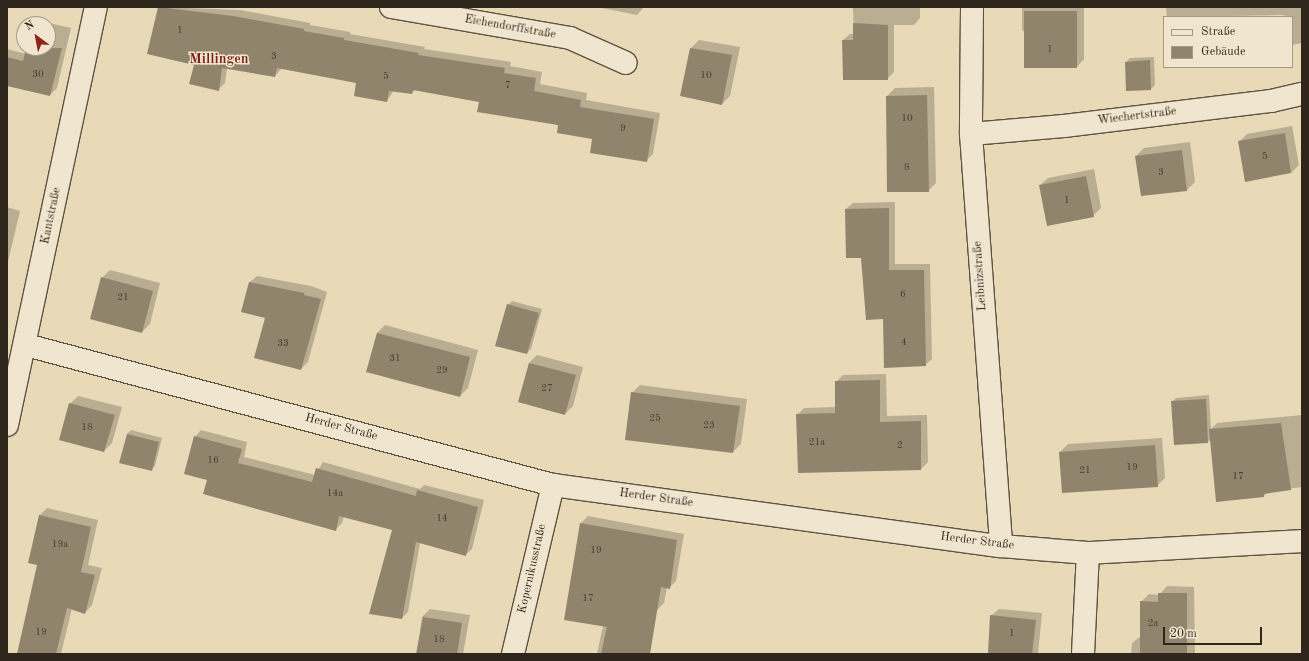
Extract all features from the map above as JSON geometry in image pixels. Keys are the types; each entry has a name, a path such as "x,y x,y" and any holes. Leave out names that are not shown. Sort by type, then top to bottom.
{"street":[{"name":"Kantstraße","path":"7,425 26,345 96,7"},
{"name":"Eichendorffstraße","path":"390,7 570,38 626,63"},
{"name":"Leibnizstraße","path":"972,7 971,134 1001,546"},
{"name":"Wiechertstraße","path":"971,134 1248,104 1302,94"},
{"name":"Herder Straße","path":"26,345 553,484 1001,546 1088,553 1302,541"},
{"name":"Kopernikusstraße","path":"513,654 553,484"},
{"path":"1083,654 1088,553"}],"building":[{"path":"158,7 233,16 304,29 304,31 344,38 344,40 419,53 418,55 505,68 504,73 536,78 534,91 581,100 580,107 654,119 647,162 590,153 592,139 557,133 558,125 477,112 479,102 413,90 412,94 389,91 387,102 354,96 356,83 277,68 275,77 222,68 219,91 189,84 194,65 147,54"},
{"path":"1024,11 1077,11 1077,68 1024,68"},
{"path":"853,23 888,25 888,80 843,80 842,40 853,40"},
{"path":"56,48 62,48 50,96 7,86 7,57 23,61 24,56 56,56"},
{"path":"690,48 732,55 722,105 680,96"},
{"path":"1150,60 1151,90 1126,91 1125,62"},
{"path":"927,95 929,192 887,192 886,96"},
{"path":"1285,133 1291,173 1245,182 1238,141"},
{"path":"1182,150 1187,191 1141,196 1135,156"},
{"path":"1086,176 1094,217 1047,226 1039,185"},
{"path":"889,208 889,270 924,270 926,366 884,368 883,319 866,320 861,258 846,258 845,209"},
{"path":"101,277 153,291 142,333 90,319"},
{"path":"249,282 304,293 304,295 321,299 301,370 254,358 265,318 241,312"},
{"path":"507,304 539,313 527,354 495,346"},
{"path":"377,333 470,357 460,397 366,372"},
{"path":"529,363 576,375 565,415 518,402"},
{"path":"880,380 880,422 921,421 921,470 798,473 796,414 835,413 835,381"},
{"path":"631,392 740,406 733,453 625,440"},
{"path":"1206,399 1208,443 1174,445 1171,401"},
{"path":"69,403 115,415 104,452 59,440"},
{"path":"1281,423 1291,490 1264,494 1264,497 1216,502 1209,429"},
{"path":"127,434 159,442 152,471 119,463"},
{"path":"194,436 242,449 238,463 312,482 316,468 416,496 417,490 478,507 466,556 416,542 402,619 369,614 392,530 339,516 336,531 203,494 207,480 184,474"},
{"path":"1155,445 1158,487 1062,493 1059,452"},
{"path":"39,515 91,527 81,572 95,575 85,614 67,608 56,654 17,654 37,565 28,563"},
{"path":"580,523 677,540 670,589 661,587 650,654 601,654 607,627 564,620"},
{"path":"1158,593 1187,593 1187,654 1140,654 1140,601 1158,602"},
{"path":"990,615 1036,620 1032,654 988,654"},
{"path":"423,617 462,623 457,654 416,654"}],"district":[{"name":"Millingen","path":"219,59"}]}
